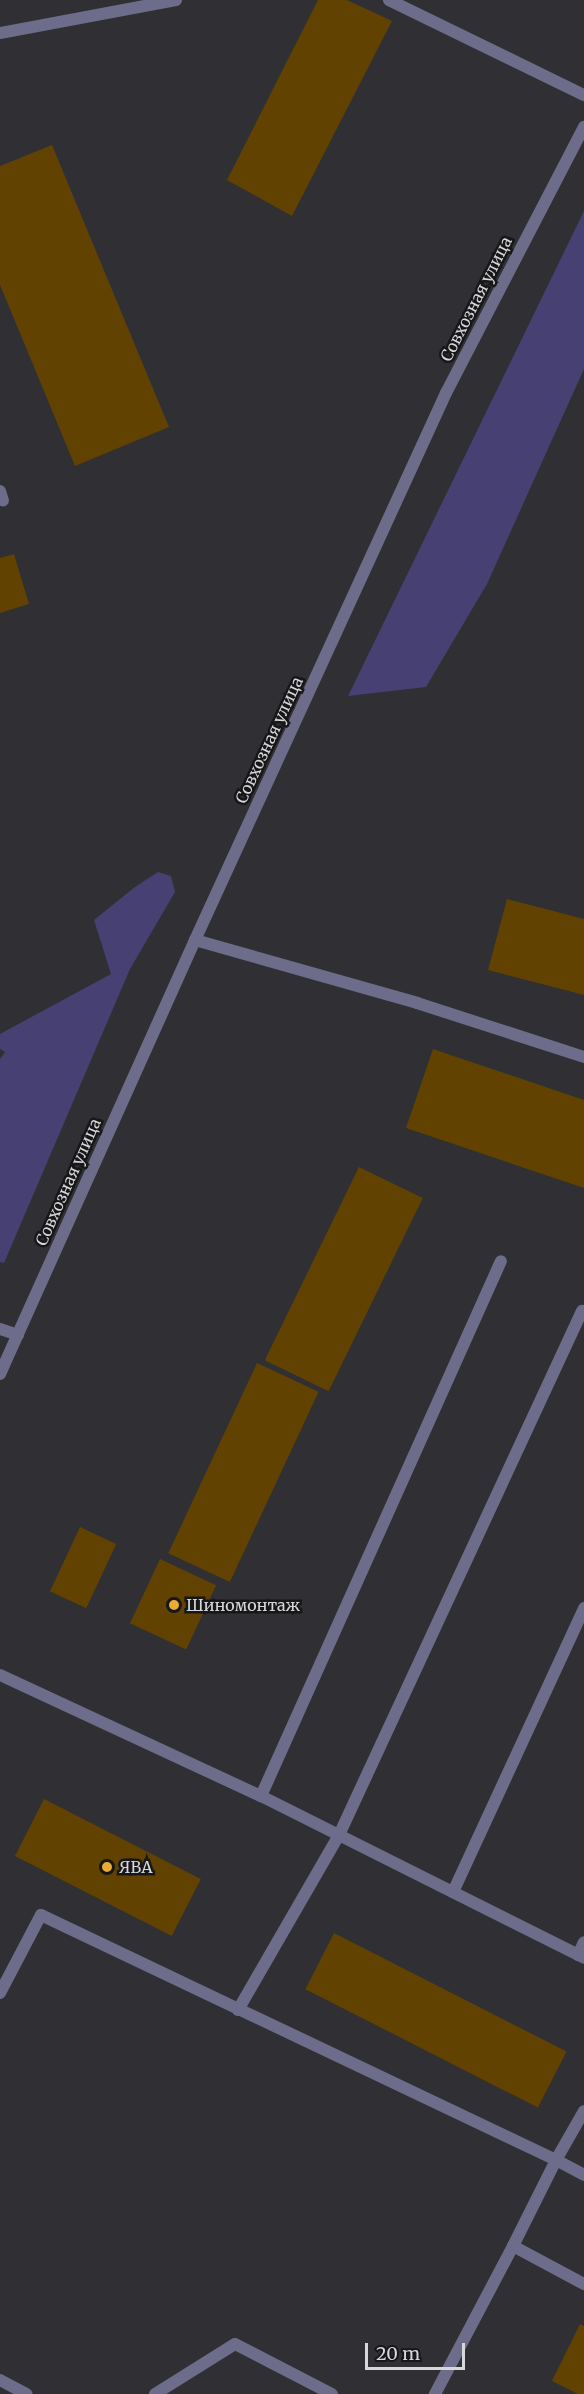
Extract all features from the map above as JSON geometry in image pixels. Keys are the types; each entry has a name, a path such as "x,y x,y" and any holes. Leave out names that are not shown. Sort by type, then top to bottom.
{"street":[{"path":"0,33 176,0"},
{"path":"389,0 584,95"},
{"name":"Совхозная улица","path":"0,1374 195,940 446,393 584,127"},
{"path":"195,940 417,1003 584,1057"},
{"path":"261,1796 501,1261"},
{"path":"238,2010 339,1835 582,1311"},
{"path":"0,1329 18,1335"},
{"path":"453,1892 584,1608"},
{"path":"0,1675 261,1796 581,1957 584,1942"},
{"path":"0,1993 41,1916 584,2175"},
{"path":"435,2394 556,2160 584,2111"},
{"path":"513,2246 584,2284"},
{"path":"155,2394 235,2344 332,2394"},
{"path":"0,2380 26,2394"}],"shaded area":[{"path":"584,211 584,369 487,584 426,687 348,696"},
{"path":"158,872 171,876 175,892 130,969 4,1263 0,1262 0,1059 5,1052 0,1049 0,1034 111,974 94,920"}],"building":[{"path":"318,0 347,0 392,21 292,216 227,180"},
{"path":"52,145 169,427 75,466 0,285 0,166"},
{"path":"14,554 29,604 0,613 0,558"},
{"path":"507,899 584,919 584,995 488,970"},
{"path":"433,1049 584,1100 584,1188 406,1128"},
{"path":"359,1167 423,1198 329,1391 265,1360"},
{"path":"257,1363 319,1392 230,1582 168,1553"},
{"path":"80,1527 116,1544 86,1608 50,1591"},
{"name":"Шиномонтаж","path":"160,1559 216,1585 186,1650 130,1623"},
{"name":"ЯВА","path":"44,1799 201,1879 172,1936 15,1856"},
{"path":"334,1933 567,2051 538,2108 305,1989"},
{"path":"580,2324 584,2326 584,2394 578,2394 552,2381"}],"place":[{"name":"Шиномонтаж","path":"174,1605"},
{"name":"ЯВА","path":"107,1867"}]}
